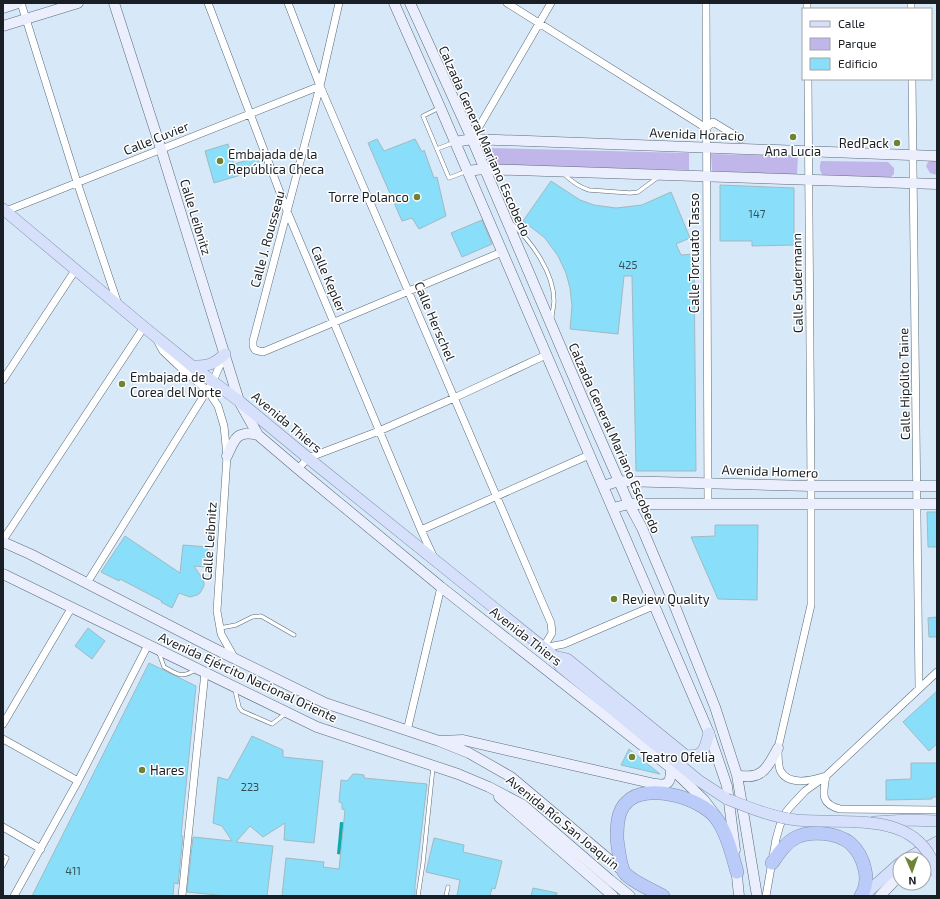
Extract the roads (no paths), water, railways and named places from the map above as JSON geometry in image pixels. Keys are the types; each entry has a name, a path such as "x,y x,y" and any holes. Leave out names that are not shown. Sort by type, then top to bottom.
{"highway":[{"path":"624,872 618,847 618,826 620,814 627,801 645,794 671,795 693,802 710,812 716,818 724,833 737,872"},
{"path":"772,863 779,853 798,837 810,834 822,834 841,838 849,843 858,853 863,863 866,876 862,896"},
{"name":"Avenida Río San Joaquín","path":"624,872 641,884 663,896"}],"main road":[{"path":"3,8 19,3"},
{"path":"3,26 78,3"},
{"name":"Calle Leibnitz","path":"114,3 239,401 258,436"},
{"name":"Calzada General Mariano Escobedo","path":"394,3 468,171 613,508 653,606 709,733 727,786 740,896"},
{"name":"Calzada General Mariano Escobedo","path":"410,3 472,139 483,169 629,504 642,528 709,692 737,775 757,896"},
{"name":"Avenida Horacio","path":"455,142 472,139 937,156"},
{"path":"468,171 483,169 562,171 937,184"},
{"name":"Avenida Thiers","path":"4,211 192,366 210,386 239,401 554,656"},
{"path":"192,366 207,366 225,354"},
{"path":"228,456 233,442 239,435 248,433 258,436"},
{"name":"Avenida Thiers","path":"258,436 441,587 671,768 704,800 716,818"},
{"name":"Avenida Homero","path":"603,486 619,481 811,486 937,486"},
{"path":"613,508 629,504 708,503 937,504"},
{"name":"Avenida Ejército Nacional Oriente","path":"3,541 325,703 439,742"},
{"name":"Avenida Ejército Nacional Oriente","path":"3,574 317,727 433,766 489,787"},
{"path":"554,656 567,659 684,755 692,757 698,755 705,749 709,733"},
{"path":"554,656 561,667 698,780 727,799 763,814 796,820 867,822 908,820 937,821"},
{"path":"439,742 463,740 662,785 667,784 670,780 671,768"},
{"name":"Avenida Río San Joaquín","path":"439,742 469,753 511,777 624,872"},
{"path":"737,775 747,777 755,776 765,769 778,748"},
{"path":"489,787 613,896"},
{"name":"Avenida Río San Joaquín","path":"489,787 524,805 630,896"},
{"path":"867,822 891,826 912,836 923,846 934,864 937,874"},
{"path":"921,851 937,842"},
{"path":"862,896 892,870"},
{"path":"880,896 892,883"}],"street":[{"path":"19,3 118,304"},
{"name":"Calle Kepler","path":"208,3 287,211 421,530 436,562"},
{"name":"Calle Herschel","path":"288,3 320,86 551,623 552,633 544,648"},
{"name":"Calle J. Rousseau","path":"334,322 263,352 255,350 253,346 252,341 320,86 339,3"},
{"path":"507,3 706,128 713,122 741,139"},
{"path":"472,139 551,3"},
{"name":"Calle Torcuato Tasso","path":"706,3 708,503"},
{"name":"Calle Sudermann","path":"808,80 811,504"},
{"name":"Calle Hipólito Taine","path":"912,80 918,688"},
{"name":"Calle Cuvier","path":"4,211 320,86"},
{"path":"334,322 502,252"},
{"path":"3,380 76,269"},
{"path":"3,541 147,328"},
{"name":"Calle Leibnitz","path":"147,328 163,351 182,369 210,386 224,426 228,456 217,611 221,634 235,658"},
{"path":"88,583 210,386 225,354"},
{"path":"298,469 308,458 454,398 546,355"},
{"path":"421,530 589,455"},
{"path":"811,504 810,605 778,748 780,770 785,776 802,781 826,776"},
{"path":"408,731 441,587"},
{"path":"544,648 564,644 653,606"},
{"path":"3,724 72,607"},
{"path":"14,896 78,781 148,645"},
{"path":"182,896 201,670"},
{"path":"766,896 776,839 786,812 800,796 826,776 918,688 937,672"},
{"path":"3,738 78,781"},
{"path":"826,776 824,796 827,803 833,807 840,809 937,810"},
{"path":"3,827 41,849"}],"lane":[{"path":"440,107 423,116 449,178 468,171"},
{"path":"437,149 455,142"},
{"path":"562,171 571,181 589,190 630,193 638,192 661,175"},
{"path":"506,220 524,235 536,251 551,283 554,302 551,324"},
{"path":"220,628 236,625 252,617 261,616 294,635"},
{"path":"235,687 239,707 242,711 272,724 287,712"},
{"path":"418,896 433,766"},
{"path":"3,856 7,858 3,866"},
{"path":"446,896 448,887"}],"place":[{"name":"Ana Lucia","path":"793,137"},
{"name":"RedPack","path":"897,143"},
{"name":"Embajada de la República Checa","path":"220,161"},
{"name":"Torre Polanco","path":"417,197"},
{"name":"Embajada de Corea del Norte","path":"122,384"},
{"name":"Review Quality","path":"614,599"},
{"name":"Teatro Ofelia","path":"632,757"},
{"name":"Hares","path":"142,770"}]}
